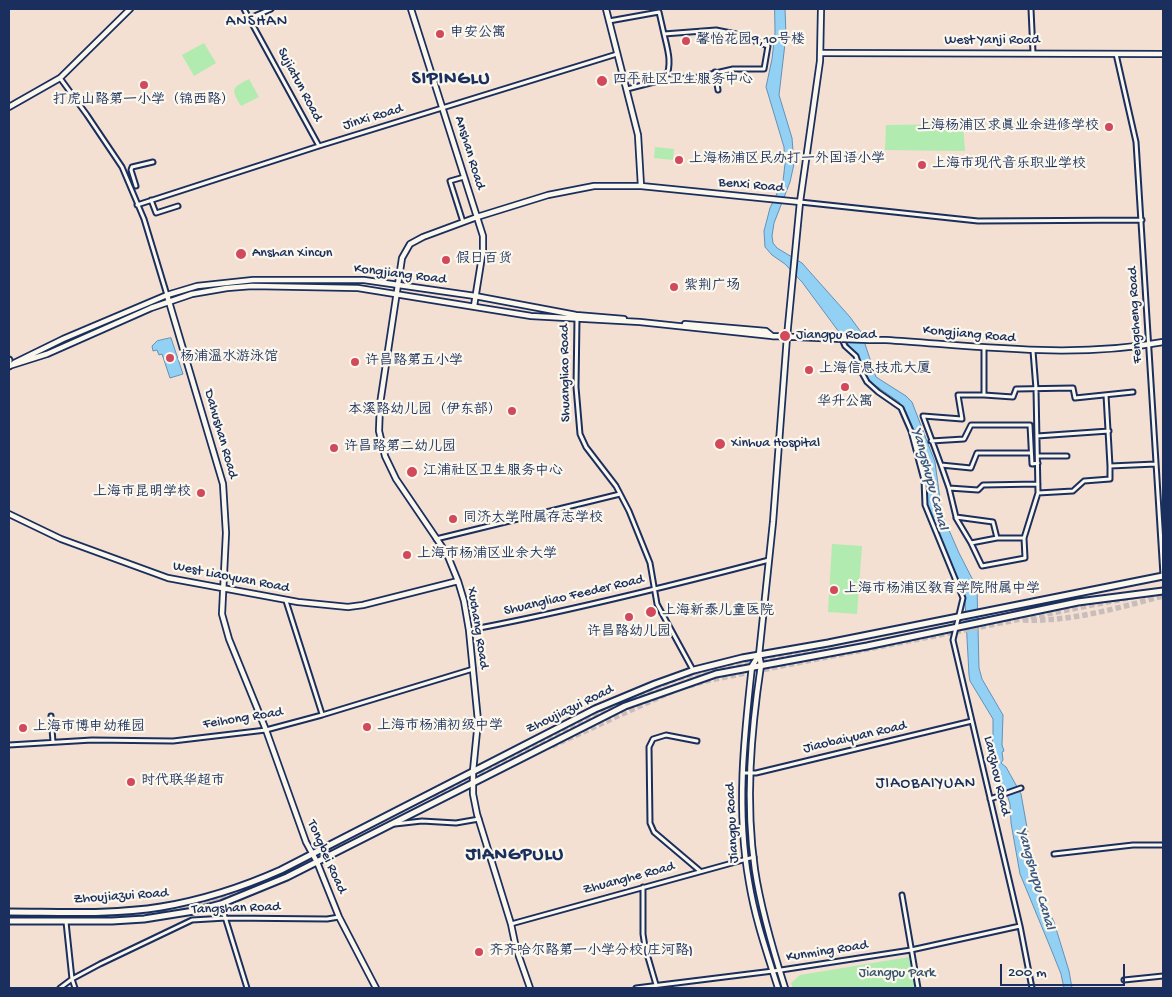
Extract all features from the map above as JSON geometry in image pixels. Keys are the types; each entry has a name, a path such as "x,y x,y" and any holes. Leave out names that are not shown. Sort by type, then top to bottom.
{"main road":[{"path":"9,360 9,366"},
{"name":"Zhoujiazui Road","path":"9,912 114,912 180,904 210,897 247,885 313,854 619,698 694,670 759,655 845,640 1163,576"},
{"name":"Zhoujiazui Road","path":"9,921 112,921 144,919 194,911 221,904 260,890 317,862 594,720 625,706 698,679 752,666 955,628 1078,602 1163,591"}],"street":[{"path":"9,107 60,78 130,9"},
{"name":"Sujiatun Road","path":"244,9 319,146"},
{"path":"250,18 270,9"},
{"name":"Anshan Road","path":"411,9 483,236 483,250 474,306"},
{"path":"606,9 638,135 640,186"},
{"name":"Jiangpu Road","path":"785,988 763,909 754,857 750,816 750,773 761,665 759,655 769,560 787,336 800,202 821,53 822,9"},
{"path":"1031,9 1034,53"},
{"path":"609,21 659,12 669,56 670,67 666,78"},
{"path":"627,89 666,78 694,78 733,69 764,69 768,46 736,34 716,30 664,34"},
{"name":"West Yanji Road","path":"821,53 1163,54"},
{"name":"Jinxi Road","path":"137,205 319,146 617,54"},
{"name":"Fengcheng Road","path":"1116,54 1136,142 1163,576"},
{"path":"715,72 718,90"},
{"name":"Dahushan Road","path":"60,78 88,115 122,167 144,219 223,484 226,533 222,614 229,639 266,730"},
{"path":"136,186 131,170 132,167 153,162"},
{"path":"462,222 450,181 464,176"},
{"name":"Benxi Road","path":"397,284 402,258 410,244 423,236 548,195 594,186 640,186 978,221 1142,220"},
{"path":"151,200 156,213 178,206"},
{"name":"Kongjiang Road","path":"577,317 475,296 364,280 311,277 252,280 197,286 167,295 57,342 9,366 47,354 151,308 192,294 252,286 358,288 531,316 577,317 772,336 895,340 1033,351 1109,349 1163,342"},
{"name":"Xuchang Road","path":"397,284 380,404 379,430 385,456 396,479 447,554 458,580 464,601 469,630 478,721 472,784 473,794 511,924 516,948 530,988"},
{"name":"Shuangliao Road","path":"577,317 576,379 580,434 586,447 620,494 629,511 650,563 657,604 694,670"},
{"path":"842,339 856,356 867,382 901,408 911,430 924,480 925,505 963,598 963,616 955,628"},
{"path":"984,348 984,395"},
{"path":"1033,351 1036,389 1038,493 1024,538 1025,558 982,566 956,517 949,488 923,416 962,419 958,395 1013,396 1016,389 1036,389 1073,388 1075,398 1133,392"},
{"path":"1038,493 1073,491 1084,481 1110,479 1106,395"},
{"path":"931,442 964,439 971,425 1030,425 1032,464 1038,464"},
{"path":"1037,436 1108,431"},
{"path":"941,465 971,468 977,453 1031,452"},
{"path":"1038,456 1067,456"},
{"path":"1110,466 1156,464"},
{"path":"949,488 978,490 982,485 1038,484"},
{"path":"436,540 620,494"},
{"name":"West Liaoyuan Road","path":"9,514 61,539 153,574 222,590 286,601 348,607 458,580"},
{"path":"956,517 993,522 997,538"},
{"path":"971,543 997,538 1024,538"},
{"name":"Shuangliao Feeder Road","path":"469,630 555,614 769,560"},
{"path":"286,601 322,715"},
{"name":"Lanzhou Road","path":"955,628 953,640 1020,926 1032,988"},
{"name":"Jiangpu Road","path":"759,655 752,666 743,773 742,812 745,859 757,921 778,988"},
{"name":"Feihong Road","path":"9,745 92,740 173,741 266,730 473,669"},
{"path":"50,716 53,742"},
{"name":"Jiaobaiyuan Road","path":"743,773 750,773 972,721"},
{"name":"Tongbei Road","path":"266,730 306,842 317,862 339,917 376,988"},
{"path":"697,741 666,735 653,739 649,747 648,764 650,823 654,832 701,871"},
{"path":"990,799 1021,788"},
{"path":"389,825 422,821 456,823 479,819"},
{"path":"1054,854 1133,845 1163,845"},
{"name":"Zhuanghe Road","path":"511,924 754,857"},
{"path":"643,887 643,934 656,987"},
{"path":"902,895 918,988"},
{"path":"221,904 247,988"},
{"name":"Tangshan Road","path":"60,988 72,979 186,922 197,919 327,919 339,917"},
{"path":"66,921 72,979 75,988"},
{"name":"Kunming Road","path":"636,988 780,970 911,950 1020,926"},
{"path":"1124,980 1163,976"}],"green space":[{"path":"204,43 216,63 194,76 182,55"},
{"path":"249,79 259,97 241,106 234,92 236,87"},
{"path":"963,124 965,151 885,150 886,125"},
{"path":"655,147 674,149 673,160 654,158"},
{"path":"832,544 862,546 857,614 828,612"},
{"name":"Jiangpu Park","path":"909,957 915,988 793,988 791,983 800,975"}],"water":[{"name":"Yangshupu Canal","path":"775,9 785,9 786,35 779,95 792,138 794,164 790,182 774,223 773,243 777,248 802,263 850,317 861,332 876,377 906,396 912,402 935,462 942,514 977,588 979,668 982,679 1003,715 1002,745 1004,751 1002,752 1003,760 1001,763 1006,767 1021,794 1028,833 1028,856 1041,896 1054,922 1069,971 1072,988 1064,988 1061,974 1020,874 1011,823 1010,804 1006,791 994,770 991,758 993,719 970,681 965,601 927,505 924,471 920,453 907,417 899,402 872,383 865,374 856,355 802,282 765,247 764,231 770,208 783,181 785,164 784,147 766,87 775,33"},
{"name":"杨浦温水游泳馆","path":"171,338 183,374 170,378 162,354 159,355 157,350 153,351 152,346 157,341"}],"tunnel":[{"path":"1023,620 1058,619 1076,616 1163,596"},
{"path":"689,686 705,681 1133,597"},
{"path":"433,795 598,712 673,680 700,672 836,644"},
{"path":"552,746 673,691"},
{"path":"259,886 347,844"},
{"path":"103,914 163,910 203,902 259,881"},
{"path":"183,911 232,898"},
{"path":"9,915 61,915"}],"place":[{"name":"申安公寓","path":"440,34"},
{"name":"馨怡花园9,10号楼","path":"686,41"},
{"name":"四平社区卫生服务中心","path":"602,81"},
{"name":"打虎山路第一小学（锦西路）","path":"144,85"},
{"name":"上海杨浦区求真业余进修学校","path":"1109,127"},
{"name":"‌上海杨浦区民办打一外国语小学","path":"679,160"},
{"name":"上海市现代音乐职业学校","path":"922,165"},
{"name":"Anshan Xincun","path":"241,254"},
{"name":"假日百货","path":"446,260"},
{"name":"紫荆广场","path":"674,287"},
{"name":"Jiangpu Road","path":"785,336"},
{"name":"杨浦温水游泳馆","path":"170,358"},
{"name":"许昌路第五小学","path":"355,362"},
{"name":"上海信息技术大厦","path":"809,370"},
{"name":"华升公寓","path":"845,387"},
{"name":"本溪路幼儿园（伊东部）","path":"512,411"},
{"name":"Xinhua Hospital","path":"720,444"},
{"name":"许昌路第二幼儿园","path":"334,448"},
{"name":"江浦社区卫生服务中心","path":"412,472"},
{"name":"上海市昆明学校","path":"201,493"},
{"name":"同济大学附属存志学校","path":"453,519"},
{"name":"上海市杨浦区业余大学","path":"407,555"},
{"name":"上海市杨浦区教育学院附属中学","path":"834,590"},
{"name":"上海新泰儿童医院","path":"651,612"},
{"name":"许昌路幼儿园","path":"629,617"},
{"name":"上海市杨浦初级中学","path":"367,727"},
{"name":"上海市博申幼稚园","path":"23,728"},
{"name":"时代联华超市","path":"131,782"},
{"name":"齐齐哈尔路第一小学分校(庄河路)","path":"479,952"}],"district":[{"name":"ANSHAN","path":"257,23"},
{"name":"SIPINGLU","path":"451,80"},
{"name":"JIAOBAIYUAN","path":"926,785"},
{"name":"JIANGPULU","path":"515,856"}]}
